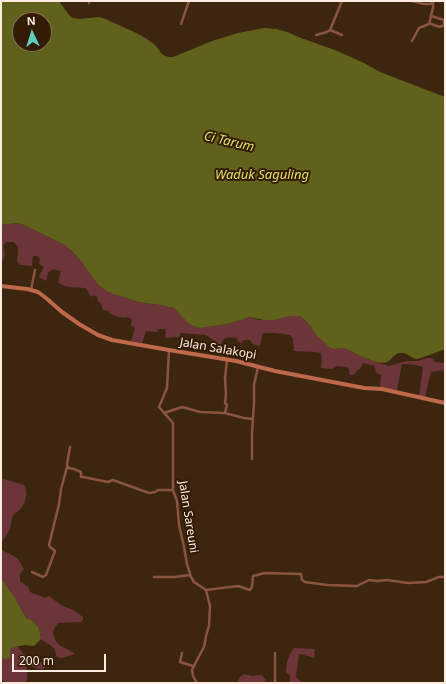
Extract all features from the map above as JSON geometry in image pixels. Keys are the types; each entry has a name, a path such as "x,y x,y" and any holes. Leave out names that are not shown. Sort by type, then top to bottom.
{"street":[{"path":"181,24 190,1"},
{"path":"316,35 330,30 342,1"},
{"path":"412,1 426,4 433,2 429,23"},
{"path":"412,41 419,28 429,23 440,27 444,25 444,20 431,16"},
{"path":"330,30 342,35"},
{"path":"31,290 35,270"},
{"name":"Jalan Salakopi","path":"1,286 31,290 42,295 79,324 98,335 112,340 227,360 445,403"},
{"name":"Jalan Sareuni","path":"168,350 167,388 159,408 173,423 172,490 177,501 179,525 190,575"},
{"path":"225,413 227,405 225,403 225,378 227,360"},
{"path":"252,459 254,385 258,366"},
{"path":"164,413 182,407 200,412 225,413 253,419"},
{"path":"32,572 40,576 46,575 55,551 49,544 59,504 70,447"},
{"path":"67,466 68,468 81,472 81,477 108,482 113,480 149,493 156,492 158,490 172,490"},
{"path":"154,577 190,575 194,582 206,590 238,586 251,589 254,576 265,573 301,574 302,580 305,582 327,585 357,586 369,580 387,580 408,583 426,582 439,577 445,577"},
{"path":"198,683 193,676 192,670 204,647 209,626 210,606 206,590"},
{"path":"182,653 180,662 194,666"},
{"path":"275,654 275,683"}],"shaded area":[{"path":"16,223 24,225 63,244 81,261 98,285 113,294 139,302 174,308 189,324 196,327 200,328 228,324 250,317 258,320 275,320 290,316 300,316 312,328 316,335 330,348 346,349 367,359 389,366 406,361 418,361 432,358 435,362 445,363 445,370 431,372 425,397 419,396 423,367 402,364 397,390 380,387 381,375 376,373 375,366 363,363 360,369 352,375 350,375 347,367 337,366 332,369 321,368 321,353 294,351 293,339 290,335 263,333 260,346 252,344 250,340 244,340 242,343 238,342 237,338 225,338 222,342 220,353 215,352 216,342 206,335 181,333 179,337 165,338 166,329 158,329 157,332 146,331 142,343 131,341 135,328 131,325 132,319 127,317 118,317 109,313 109,311 103,310 97,297 94,295 91,297 85,288 64,286 58,282 61,271 52,269 48,273 46,281 39,277 44,267 39,264 40,259 37,256 33,256 32,266 20,265 17,261 18,250 16,244 14,242 6,242 4,244 5,255 3,261 1,261 1,225"},
{"path":"1,478 24,485 26,493 23,505 13,516 10,529 1,543"},
{"path":"1,549 17,558 20,562 24,569 20,574 20,581 28,587 30,592 45,598 49,596 61,605 73,610 83,617 81,622 58,623 53,631 54,637 58,644 75,654 63,658 57,657 54,648 41,639 39,628 32,620 26,618 15,598 1,578"},
{"path":"17,646 26,656 45,664 43,669 38,669 27,665 27,677 25,683 10,683 1,680 1,657 4,659 13,647"},
{"path":"294,648 314,649 315,658 299,654 296,677 302,683 289,683 290,676 286,672 288,659"},
{"path":"244,674 252,676 261,675 266,680 262,683 237,683 240,677"}],"water":[{"name":"Waduk Saguling","path":"1,1 59,1 73,18 79,19 99,17 106,19 146,39 162,54 168,57 173,57 212,41 238,33 264,28 287,32 335,50 380,72 445,97 445,349 416,359 404,353 399,353 387,362 378,362 346,349 330,348 316,335 312,328 300,316 290,316 275,320 264,320 250,317 228,324 200,328 196,327 189,324 174,308 139,302 107,291 98,285 81,261 63,244 24,225 16,223 1,225"},
{"path":"1,578 15,598 26,618 32,620 39,628 41,639 34,646 26,645 13,647 10,650 10,658 4,659 1,657"}],"water label":[{"name":"Ci Tarum","path":"229,142"}]}
